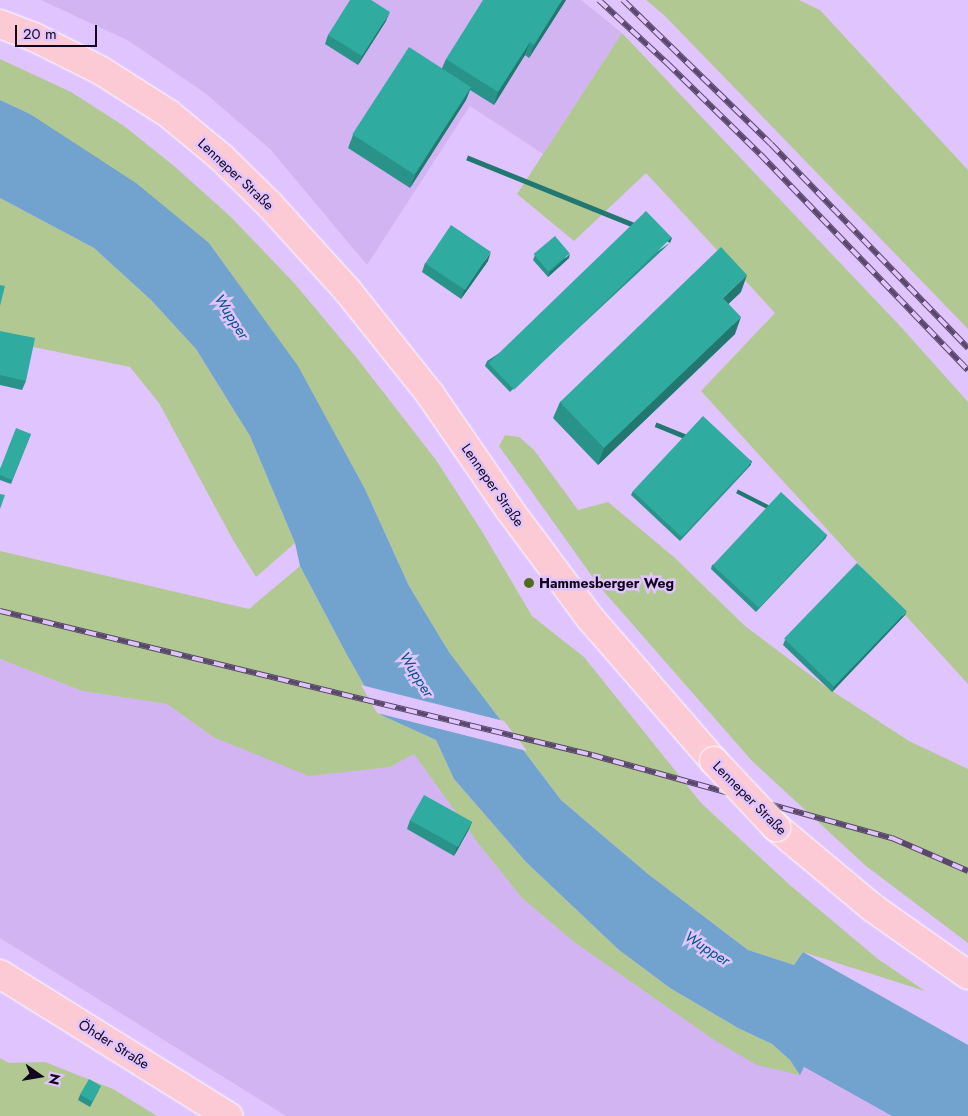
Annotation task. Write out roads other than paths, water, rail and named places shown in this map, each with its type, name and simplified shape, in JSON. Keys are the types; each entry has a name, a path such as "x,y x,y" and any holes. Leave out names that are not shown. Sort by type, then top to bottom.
{"main road":[{"name":"Lenneper Straße","path":"0,24 34,37 100,70 169,114 222,158 270,205 347,290 430,394 510,509 590,618 714,762 776,827 872,908 968,975"},
{"name":"Öhder Straße","path":"0,974 228,1116"}],"water":[{"name":"Wupper","path":"0,100 30,114 136,183 209,243 298,366 365,489 409,586 449,652 561,800 648,874 748,950 794,965 803,952 968,1045 968,1116 892,1116 804,1067 800,1075 790,1060 772,1044 738,1028 670,988 619,950 526,862 454,779 436,740 381,715 300,566 295,543 250,436 196,349 151,300 94,248 0,198"}],"railway":[{"path":"599,0 760,154 968,370"},
{"path":"623,0 771,144 968,348"},
{"path":"0,611 592,755 892,838 968,871"}],"place":[{"name":"Hammesberger Weg","path":"529,583"}]}
